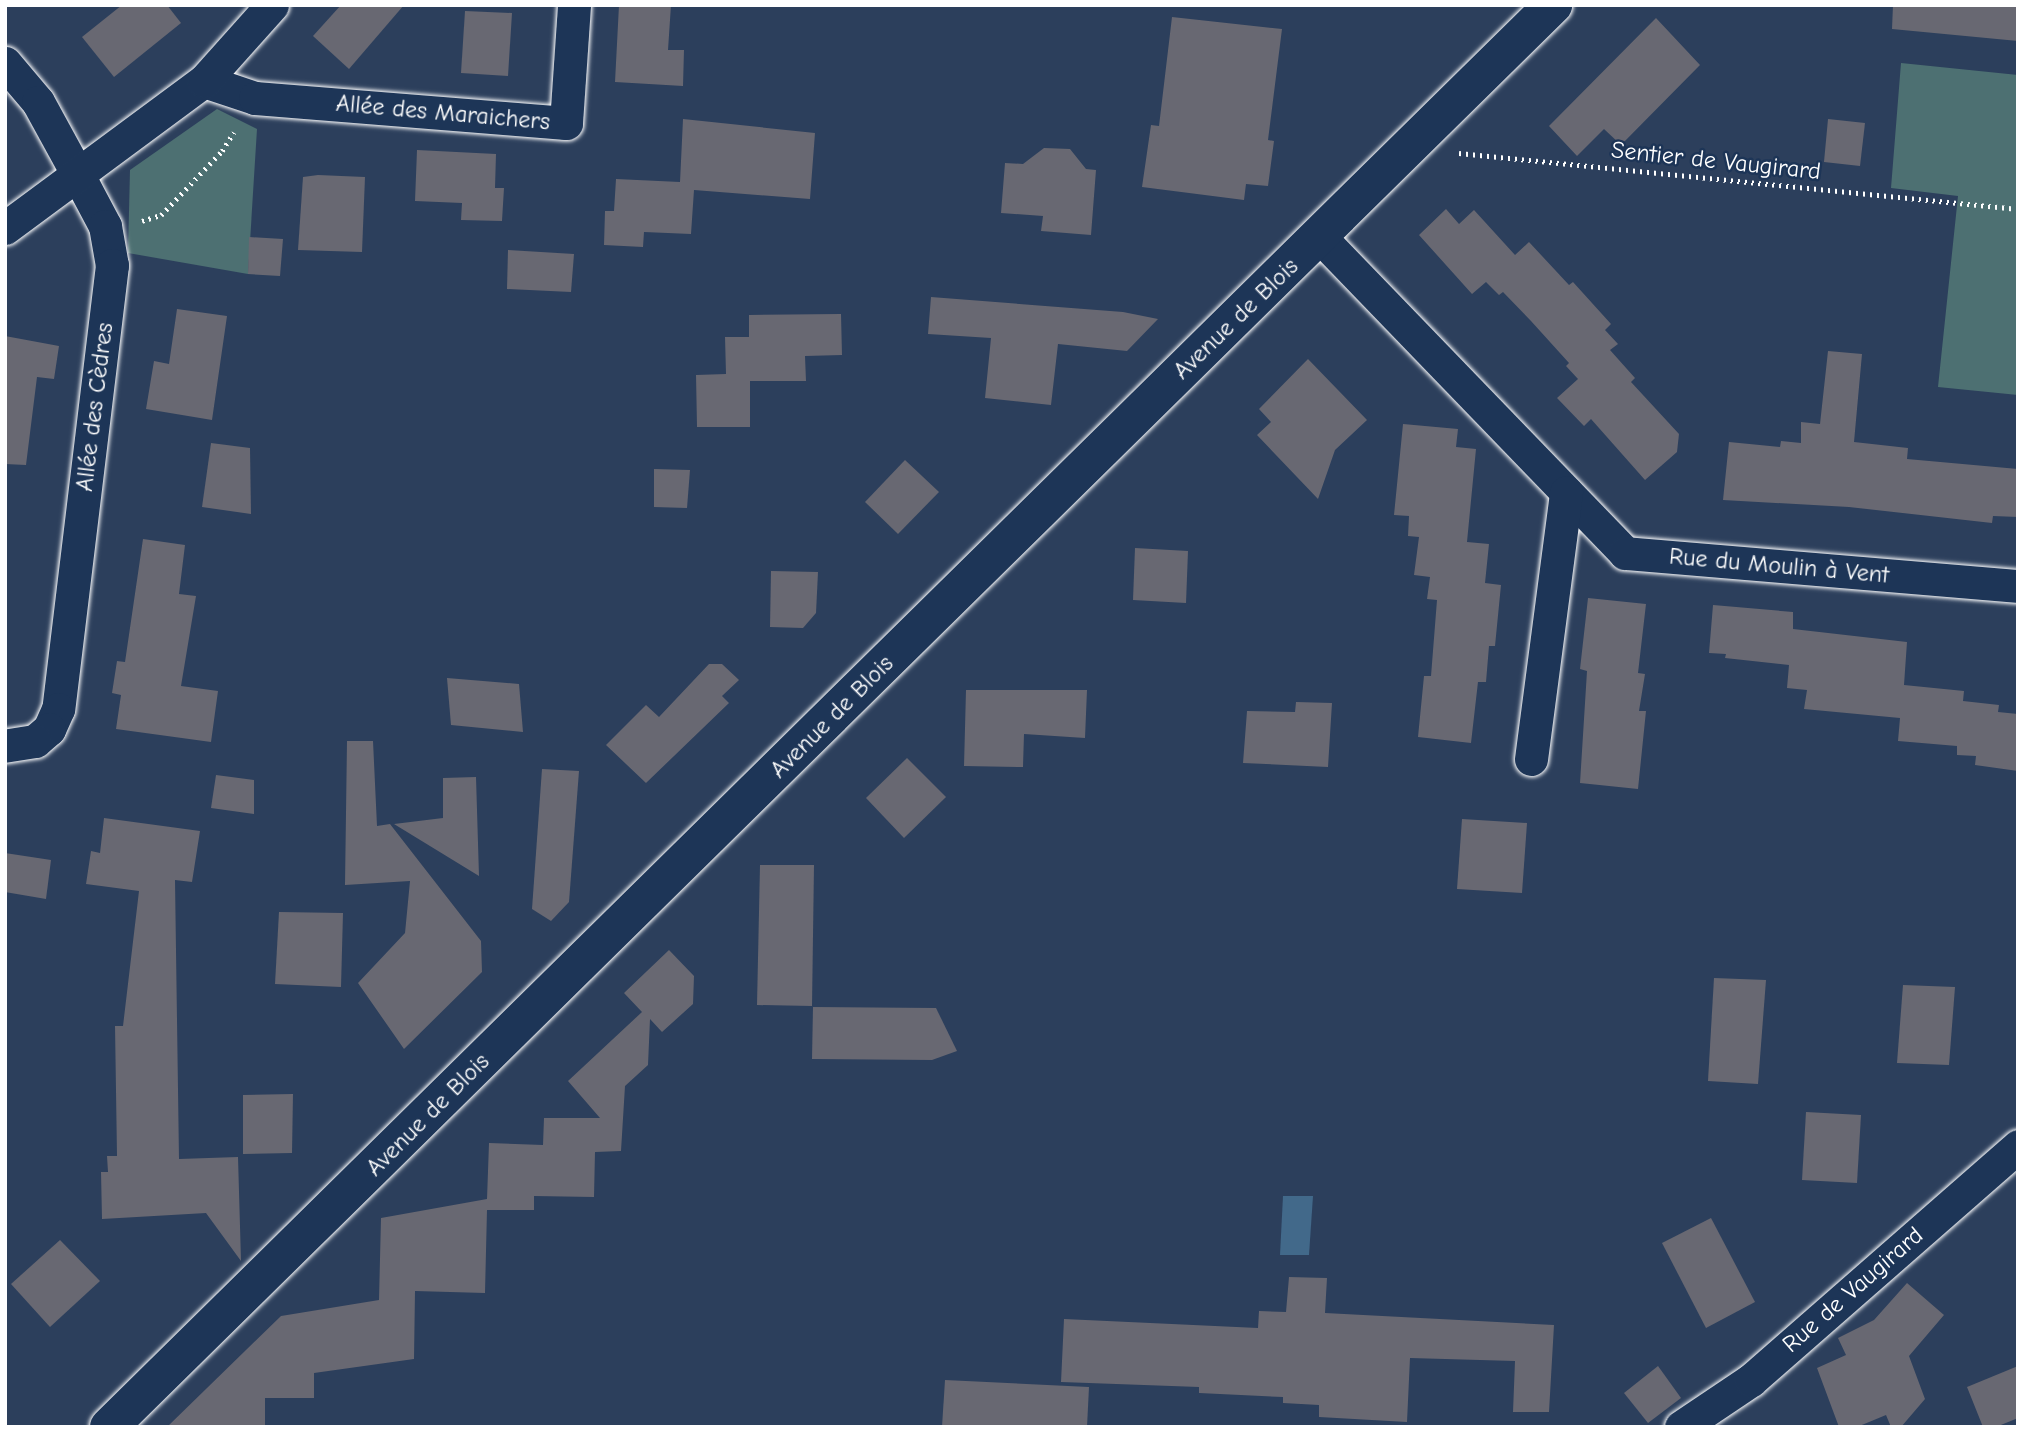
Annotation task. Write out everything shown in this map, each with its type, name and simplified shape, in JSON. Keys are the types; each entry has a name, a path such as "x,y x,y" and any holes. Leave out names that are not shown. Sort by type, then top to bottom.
{"main road":[{"name":"Avenue de Blois","path":"109,1427 1553,5"}],"street":[{"path":"5,228 204,81 272,5"},
{"name":"Allée des Maraichers","path":"204,81 255,98 566,123 574,5"},
{"name":"Allée des Cèdres","path":"5,63 38,102 78,175 104,226 112,265 58,709 50,729 35,741 5,746"},
{"name":"Rue du Moulin à Vent","path":"1320,237 1625,553 2018,586"},
{"path":"1531,759 1566,492"},
{"name":"Rue de Vaugirard","path":"1681,1427 1751,1380 2018,1146"}],"path":[{"path":"104,226 129,225 162,215 222,151 255,98"},
{"name":"Sentier de Vaugirard","path":"1410,148 2018,209"}],"green space":[{"path":"1901,63 2018,75 2018,395 1938,387 1958,196 1891,188"},
{"path":"217,109 257,129 248,274 128,253 130,170"}],"water":[{"path":"1283,1196 1313,1196 1309,1255 1280,1255"}],"building":[{"path":"122,5 167,5 181,23 114,77 82,37"},
{"path":"341,5 404,5 349,69 313,36"},
{"path":"619,5 671,5 668,50 684,50 683,86 615,82"},
{"path":"1893,5 2018,5 2018,41 1892,29"},
{"path":"465,11 512,13 508,76 461,73"},
{"path":"1172,17 1282,29 1268,140 1274,141 1268,186 1246,184 1244,200 1142,187 1151,125 1159,126"},
{"path":"1656,18 1700,65 1621,145 1604,129 1577,156 1549,126"},
{"path":"683,119 815,133 810,199 694,190 691,234 644,232 643,247 604,245 605,211 614,211 616,179 680,182"},
{"path":"1828,119 1865,123 1860,166 1824,162"},
{"path":"1044,148 1070,149 1086,169 1096,170 1091,235 1041,231 1043,216 1001,213 1005,163 1023,164"},
{"path":"417,150 496,154 495,188 504,188 502,221 461,220 462,203 415,201"},
{"path":"303,177 365,177 362,252 298,250"},
{"path":"1446,209 1459,224 1474,210 1515,255 1529,242 1569,285 1573,282 1611,324 1605,330 1618,344 1610,350 1635,378 1631,382 1679,434 1677,452 1645,480 1591,419 1584,426 1557,398 1578,379 1566,366 1569,363 1531,321 1503,292 1499,295 1486,282 1472,294 1419,235"},
{"path":"249,237 283,239 280,276 248,274"},
{"path":"508,250 574,254 571,292 507,289"},
{"path":"931,297 1123,312 1158,319 1127,351 1058,344 1051,405 985,398 991,338 928,334"},
{"path":"177,309 227,316 212,420 146,409 154,361 169,364"},
{"path":"841,314 842,355 805,356 806,381 750,381 750,427 697,427 696,375 726,374 725,337 749,337 749,315"},
{"path":"5,336 59,346 54,379 37,377 26,465 5,464"},
{"path":"1828,351 1862,354 1854,442 1908,448 1907,459 2018,469 2018,517 1993,516 1992,523 1849,507 1723,500 1729,442 1780,447 1781,441 1801,443 1801,422 1820,424"},
{"path":"1308,359 1367,420 1335,450 1318,499 1257,435 1271,422 1259,409"},
{"path":"1403,424 1458,429 1456,447 1476,449 1467,542 1489,544 1485,583 1501,585 1495,646 1489,646 1486,682 1478,682 1471,743 1418,737 1424,676 1431,676 1437,600 1427,599 1430,577 1414,575 1419,537 1408,536 1409,516 1394,515"},
{"path":"211,443 250,448 251,514 202,507"},
{"path":"905,460 939,492 898,534 865,502"},
{"path":"654,469 690,470 687,508 654,507"},
{"path":"143,539 185,545 179,594 196,596 181,686 218,691 211,742 116,729 121,695 112,693 117,661 125,662"},
{"path":"1135,548 1188,551 1186,603 1133,600"},
{"path":"771,571 818,572 816,613 803,628 770,627"},
{"path":"1588,598 1646,604 1638,673 1645,674 1639,711 1646,711 1638,789 1580,783 1587,671 1580,669"},
{"path":"1713,605 1793,612 1793,629 1907,642 1904,685 1964,691 1963,701 1999,705 1998,712 2018,714 2018,771 1975,765 1976,756 1957,755 1957,746 1898,741 1900,718 1804,709 1807,690 1787,688 1789,665 1725,658 1726,654 1709,653"},
{"path":"709,664 722,664 739,680 722,696 729,703 646,783 606,745 646,705 659,717"},
{"path":"447,678 519,684 523,732 451,725"},
{"path":"966,690 1087,690 1085,738 1024,734 1023,767 964,766"},
{"path":"1296,702 1332,703 1328,767 1243,763 1247,711 1295,712"},
{"path":"347,741 373,741 377,826 390,824 481,941 482,972 404,1049 358,983 405,933 410,881 345,885"},
{"path":"907,758 946,797 904,838 866,798"},
{"path":"542,769 579,771 569,902 551,921 532,909"},
{"path":"216,775 254,780 254,814 211,808"},
{"path":"476,777 479,876 394,824 443,818 443,778"},
{"path":"104,818 200,831 192,882 175,880 179,1159 238,1157 241,1261 206,1213 102,1219 101,1172 108,1172 107,1156 117,1156 115,1026 123,1026 139,891 86,884 91,851 100,853"},
{"path":"1462,819 1527,823 1522,893 1457,889"},
{"path":"5,853 51,860 46,899 5,892"},
{"path":"760,865 814,865 812,1006 757,1005"},
{"path":"279,912 343,913 341,987 275,984"},
{"path":"669,950 694,976 693,1004 662,1032 650,1019 648,1065 625,1086 621,1151 595,1152 594,1197 534,1196 534,1210 487,1210 485,1293 415,1291 414,1359 314,1373 314,1398 265,1398 265,1427 167,1427 281,1316 379,1300 381,1218 487,1199 489,1143 543,1145 544,1118 600,1118 568,1081 642,1012 624,993"},
{"path":"1714,978 1766,980 1758,1084 1708,1081"},
{"path":"1903,985 1955,987 1949,1065 1897,1063"},
{"path":"813,1007 936,1008 957,1051 932,1060 812,1059"},
{"path":"293,1094 292,1153 243,1154 243,1095"},
{"path":"1806,1112 1861,1115 1857,1183 1802,1180"},
{"path":"1711,1218 1755,1302 1706,1328 1662,1243"},
{"path":"60,1240 100,1281 50,1327 11,1284"},
{"path":"1289,1277 1327,1278 1325,1313 1554,1325 1549,1412 1513,1412 1515,1361 1410,1358 1407,1422 1319,1417 1319,1405 1283,1403 1283,1397 1199,1393 1199,1387 1061,1382 1064,1319 1258,1328 1259,1311 1286,1312"},
{"path":"1907,1283 1944,1315 1909,1356 1925,1399 1901,1427 1891,1427 1886,1415 1857,1427 1839,1427 1817,1368 1846,1355 1838,1338 1874,1320"},
{"path":"1658,1366 1681,1398 1648,1423 1624,1393"},
{"path":"2018,1366 2018,1418 1996,1427 1983,1427 1967,1387"},
{"path":"945,1380 1089,1387 1087,1427 942,1427"}]}
